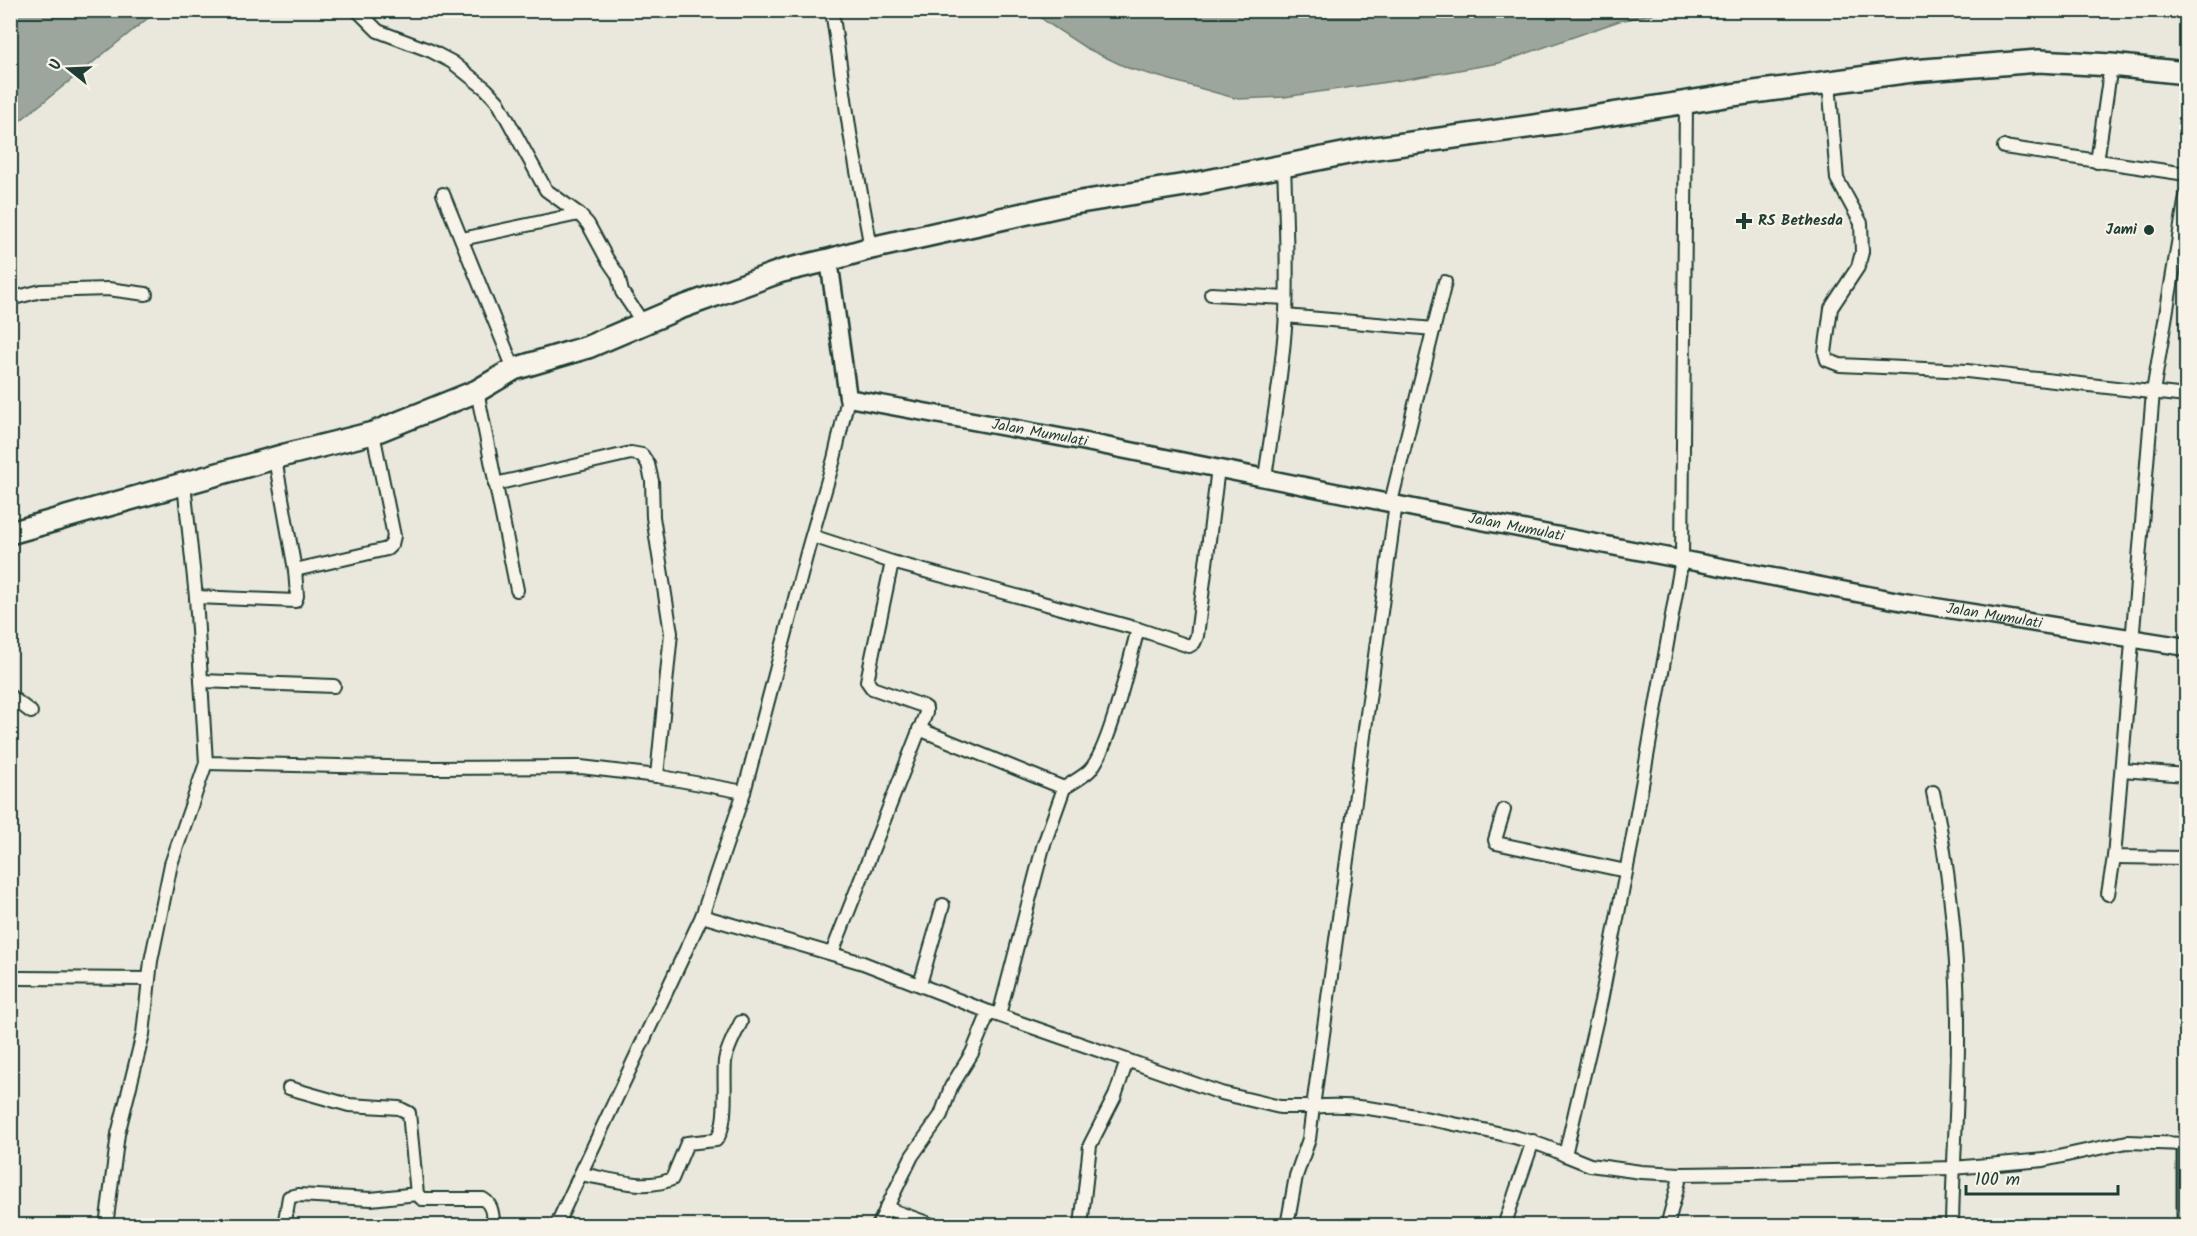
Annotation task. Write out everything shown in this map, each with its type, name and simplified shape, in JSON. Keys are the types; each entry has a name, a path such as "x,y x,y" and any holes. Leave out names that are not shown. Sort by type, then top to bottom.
{"highway":[{"path":"10,533 374,433 477,391 514,369 588,347 677,309 782,271 871,248 1068,204 1198,183 1368,149 1912,71 2038,61 2111,65 2187,73"}],"street":[{"path":"357,10 378,30 442,56 486,89 503,109 546,190 579,214 592,230 604,255 618,275 622,292 643,323"},
{"path":"832,10 850,133 871,248"},
{"path":"2097,162 2111,65"},
{"path":"1828,82 1837,179 1861,223 1862,252 1858,267 1830,313 1825,353 1827,360 1840,365 1966,371 2187,396"},
{"path":"1565,1155 1601,1001 1668,646 1682,559 1686,103"},
{"path":"2004,147 2187,174"},
{"path":"1265,477 1278,393 1286,316 1287,236 1284,166"},
{"path":"443,194 514,369"},
{"path":"2108,894 2114,857 2122,770 2153,392 2187,196"},
{"path":"462,239 579,214"},
{"path":"556,1226 702,916 744,792 834,459 848,398 829,260"},
{"path":"1287,1226 1296,1176 1309,1139 1394,503 1445,282"},
{"path":"10,299 41,291 108,289 146,294"},
{"path":"1211,294 1286,298"},
{"path":"1286,316 1434,329"},
{"path":"477,391 517,590"},
{"name":"Jalan Mumulati","path":"848,398 1904,602 2187,647"},
{"path":"296,570 387,549 392,544 394,536 374,433"},
{"path":"495,483 631,453 642,455 648,464 652,481 657,544 671,633 657,776"},
{"path":"196,597 295,601 297,596 296,570 275,459"},
{"path":"812,536 892,562 1138,629 1189,646 1196,640 1218,468"},
{"path":"106,1226 118,1134 143,1034 149,979 171,864 206,764 196,597 184,484"},
{"path":"832,953 926,713 923,705 872,688 867,681 892,562"},
{"path":"878,1226 915,1150 941,1115 951,1087 994,1013 1043,847 1064,788 1092,768 1099,754 1111,724 1138,629"},
{"path":"201,681 334,686"},
{"path":"10,696 31,712"},
{"path":"919,729 1064,788"},
{"path":"206,764 433,768 581,767 657,776 744,792"},
{"path":"2122,770 2187,775"},
{"path":"1934,792 1950,886 1958,1020 1952,1226"},
{"path":"1504,810 1496,843 1626,871"},
{"path":"2114,857 2187,858"},
{"path":"920,984 943,905"},
{"path":"702,916 832,953 1221,1093 1287,1108 1334,1105 1360,1107 1422,1118 1533,1141 1576,1161 1599,1167 1681,1174 1953,1168 2052,1158 2127,1142 2187,1144"},
{"path":"20,978 149,979"},
{"path":"581,1174 647,1185 661,1184 672,1179 687,1143 716,1140 720,1135 722,1124 726,1059 741,1022"},
{"path":"1081,1226 1090,1145 1114,1096 1127,1061"},
{"path":"289,1088 349,1105 407,1110 417,1194 422,1199 483,1199 489,1202 494,1226"},
{"path":"1504,1226 1533,1141"},
{"path":"2186,1226 2187,1152"},
{"path":"1667,1226 1681,1174"},
{"path":"284,1226 289,1197 298,1195 348,1199 417,1194"},
{"path":"886,1208 935,1226"}],"shaded area":[{"path":"11,10 157,10 157,11 11,128"},
{"path":"1032,11 1668,11 1619,21 1499,63 1284,97 1238,99 1128,68 1086,48"}],"place":[{"name":"RS Bethesda","path":"1744,221"},
{"name":"Jami","path":"2149,230"}]}
